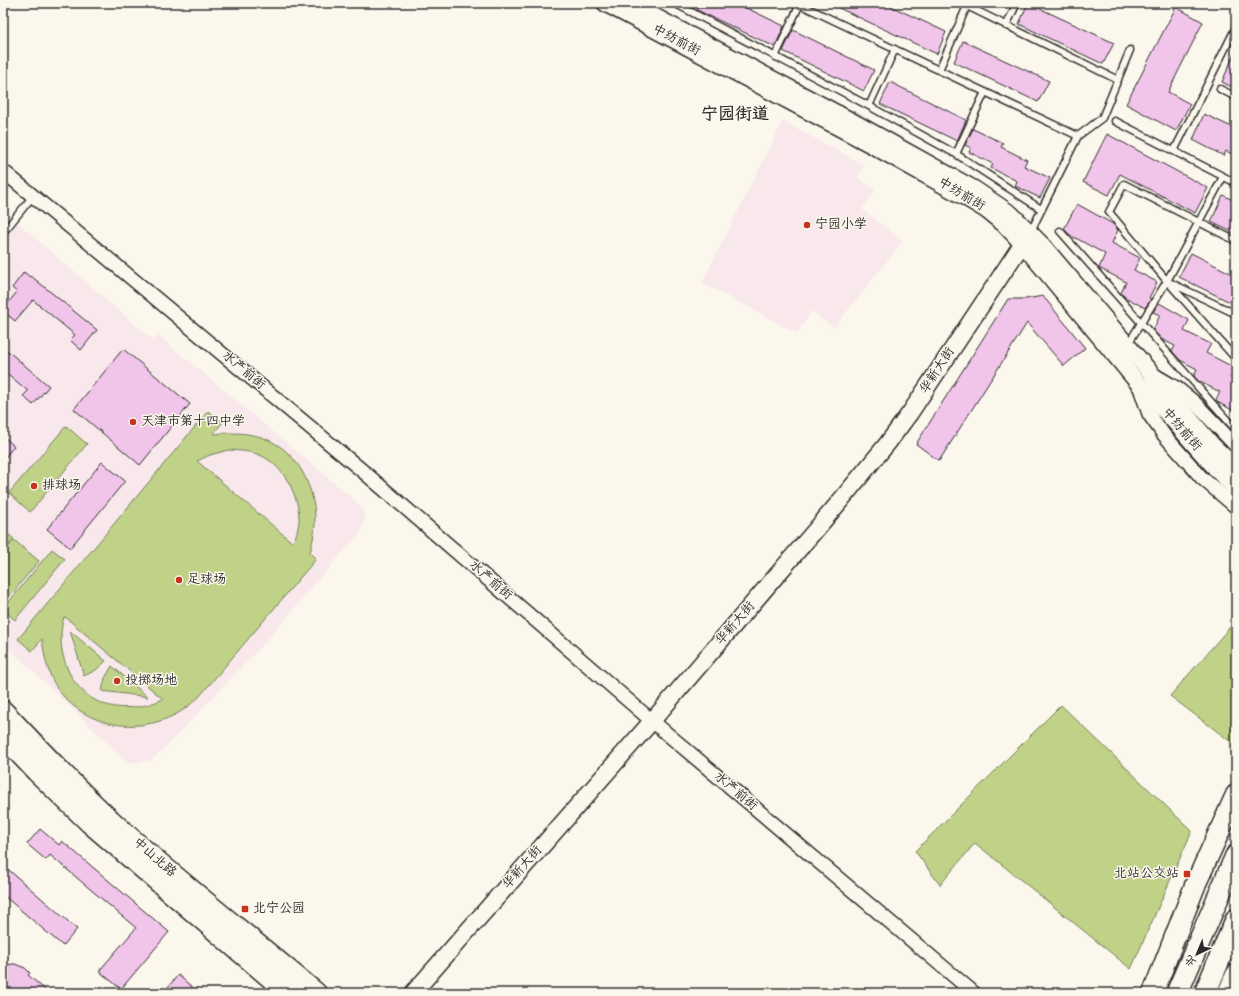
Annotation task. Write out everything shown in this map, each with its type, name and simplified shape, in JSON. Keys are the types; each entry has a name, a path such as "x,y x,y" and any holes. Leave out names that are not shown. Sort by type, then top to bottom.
{"highway":[{"path":"1177,993 1236,856"},
{"path":"1205,993 1236,920"}],"main road":[{"name":"中山北路","path":"3,711 61,772 103,813 148,853 316,993"},
{"name":"中山北路","path":"3,736 36,771 91,824 288,993"},
{"path":"1153,993 1196,883 1236,795"},
{"path":"1228,993 1236,975"}],"street":[{"name":"中纺前街","path":"605,3 638,9 870,144 963,196 1026,238 1138,383 1155,400 1215,470 1236,489"},
{"name":"水产前街","path":"3,171 359,468 652,721 974,993"},
{"path":"1026,238 1127,345 1212,445 1236,468"},
{"name":"华新大街","path":"413,993 652,721 836,506 887,444 910,413 1026,238"},
{"path":"1152,374 1178,389 1194,402 1236,446"},
{"path":"1138,383 1149,414 1164,435 1202,478 1236,507"}],"lane":[{"path":"679,3 678,5 869,106 956,154 1041,209"},
{"path":"812,10 816,3"},
{"path":"961,3 1118,80"},
{"path":"1006,26 1017,3"},
{"path":"775,57 798,4 1078,136"},
{"path":"939,70 968,6"},
{"path":"1174,151 1236,27"},
{"path":"869,106 895,49"},
{"path":"1026,238 1078,136 1102,118 1130,50"},
{"path":"1220,89 1236,97"},
{"path":"956,154 985,92"},
{"path":"1114,121 1236,183"},
{"path":"1127,345 1167,281 1223,177"},
{"path":"1236,241 1124,184 1109,212 1167,281 1236,359"},
{"path":"6,229 32,196"},
{"path":"1060,232 1236,430"},
{"path":"1167,281 1236,314"}],"shaded area":[{"name":"宁园小学","path":"783,121 864,165 858,177 875,190 862,209 903,241 834,328 812,311 797,333 702,283"},
{"name":"天津市第十四中学","path":"3,210 153,340 158,335 359,504 365,515 360,532 270,637 164,749 150,761 128,763 3,642"}],"green space":[{"path":"208,411 223,422 213,434 245,434 269,440 285,451 293,459 306,478 315,512 315,527 310,553 316,559 199,697 180,712 164,720 146,724 128,725 111,723 94,718 78,710 65,698 54,683 46,662 42,639 32,651 18,639","holes":["228,450 260,455 272,462 285,476 294,494 299,513 299,525 293,543 197,461 210,455","65,617 163,699 147,705 117,707 103,704 90,697 79,688 64,659 61,638"]},
{"path":"66,426 87,444 30,512 9,493"},
{"path":"3,530 14,539 3,552"},
{"path":"14,540 39,561 3,604 3,553"},
{"path":"52,549 65,559 15,620 3,609"},
{"path":"1236,620 1236,743 1235,745 1170,696"},
{"name":"投掷场地","path":"70,631 106,661 96,670 84,676"},
{"name":"投掷场地","path":"112,666 148,697 102,691 105,678"},
{"path":"1061,705 1192,831 1131,969 975,843 940,885 915,851"}],"building":[{"path":"700,3 736,3 784,26 775,47 697,10"},
{"path":"828,3 884,3 946,32 937,54"},
{"path":"1028,3 1114,43 1103,64 1019,24"},
{"path":"1176,7 1203,22 1168,92 1190,104 1176,131 1126,104"},
{"path":"793,30 874,70 864,91 783,51"},
{"path":"963,41 1049,81 1038,102 954,62"},
{"path":"1236,50 1236,89 1222,82"},
{"path":"890,82 966,120 957,141 880,104"},
{"path":"1204,114 1236,129 1236,156 1226,151 1224,156 1193,140"},
{"path":"973,129 1003,143 1001,147 1027,160 1024,166 1050,178 1040,198 1015,186 1017,181 991,168 993,164 969,152 971,148 965,145"},
{"path":"1107,134 1208,188 1195,213 1120,174 1109,195 1083,182"},
{"path":"1223,195 1236,202 1236,234 1211,222"},
{"path":"1077,204 1113,224 1118,230 1112,243 1140,258 1134,270 1157,282 1149,298 1151,299 1145,308 1125,297 1121,293 1126,282 1099,268 1105,254 1070,235 1064,229"},
{"path":"1191,253 1236,276 1236,305 1179,277"},
{"path":"24,272 30,277 31,276 97,330 81,350 70,340 75,335 33,300 15,321 3,311 17,292 12,288"},
{"path":"1043,296 1085,348 1064,366 1027,323 939,461 916,444 1008,299 1026,299"},
{"path":"1159,303 1189,320 1184,331 1211,344 1206,353 1235,368 1230,378 1236,381 1236,412 1219,403 1216,400 1220,392 1198,381 1194,376 1197,369 1180,360 1172,351 1175,346 1161,339 1153,330 1160,315 1153,312"},
{"path":"3,347 49,386 33,405 23,396 28,391 3,370"},
{"path":"123,349 190,404 140,465 74,409"},
{"path":"3,436 14,446 3,460"},
{"path":"102,462 125,481 70,548 47,529"},
{"path":"40,829 59,845 62,841 169,932 121,989 99,971 136,928 50,855 46,860 27,844"},
{"path":"3,865 77,929 63,946 3,895"},
{"path":"12,964 25,968 30,973 28,975 49,993 3,993 3,966"},
{"path":"178,975 199,993 163,993"}],"place":[{"name":"宁园小学","path":"807,225"},
{"name":"天津市第十四中学","path":"133,422"},
{"name":"排球场","path":"34,486"},
{"name":"足球场","path":"179,580"},
{"name":"投掷场地","path":"117,681"},
{"name":"北站公交站","path":"1187,874"},
{"name":"北宁公园","path":"245,909"}],"district":[{"name":"宁园街道","path":"735,116"}]}
